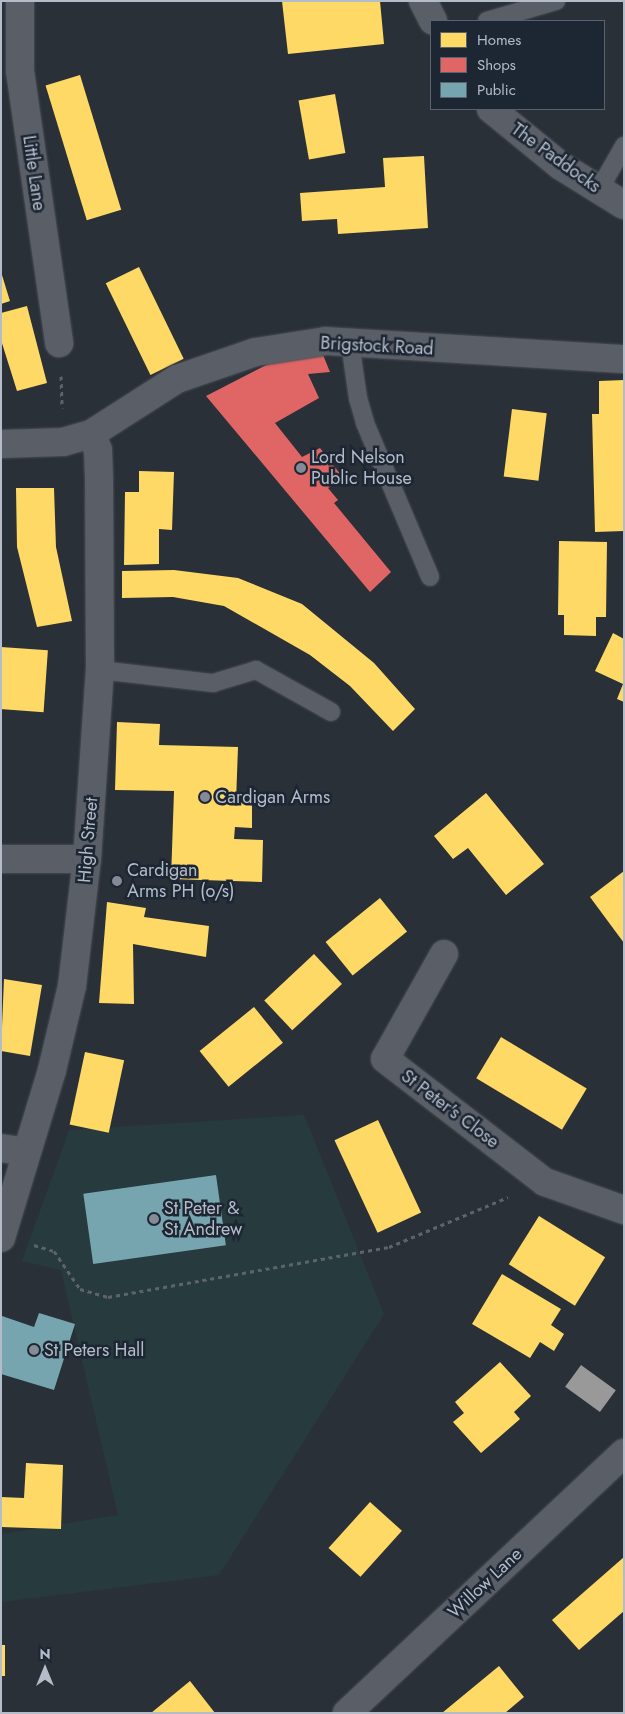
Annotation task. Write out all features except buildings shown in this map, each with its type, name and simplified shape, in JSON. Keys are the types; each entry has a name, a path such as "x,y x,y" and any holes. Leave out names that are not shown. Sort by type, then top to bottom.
{"street":[{"name":"Little Lane","path":"20,1 20,71 59,343"},
{"path":"423,1 432,20"},
{"name":"The Paddocks","path":"491,110 561,166 624,205"},
{"name":"Brigstock Road","path":"1,444 63,442 91,434 177,379 256,352 326,341 624,359"},
{"name":"High Street","path":"2,1236 13,1150 52,1070 72,986 87,859 100,670 98,450 91,434"},
{"path":"1,860 87,859"},
{"name":"St Peter's Close","path":"444,954 385,1059 546,1182 624,1210"},
{"name":"Willow Lane","path":"347,1713 620,1464"}],"lane":[{"path":"490,20 556,1"},
{"path":"599,190 624,146"},
{"path":"350,343 358,398 366,423 430,577"},
{"path":"100,670 213,683 256,670 331,712"}],"path":[{"path":"59,343 63,442"},
{"path":"2,1236 54,1251 80,1289 108,1297 390,1247 546,1182"}],"green space":[{"path":"304,1115 384,1314 219,1575 1,1602 1,1534 118,1515 61,1270 22,1261 69,1130"}],"place":[{"name":"Lord Nelson Public House","path":"301,468"},
{"name":"Cardigan Arms","path":"205,797"},
{"name":"Cardigan Arms PH (o/s)","path":"117,881"},
{"name":"St Peter & St Andrew","path":"154,1219"},
{"name":"St Peters Hall","path":"34,1350"}]}
